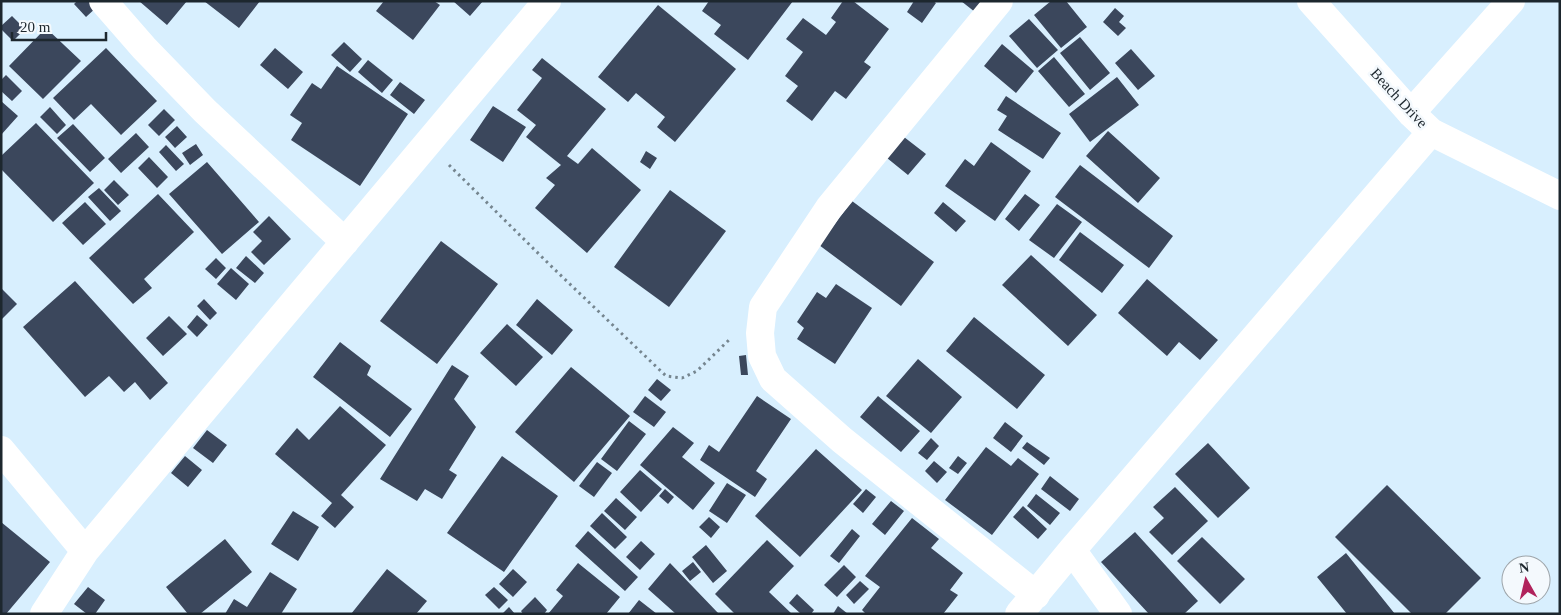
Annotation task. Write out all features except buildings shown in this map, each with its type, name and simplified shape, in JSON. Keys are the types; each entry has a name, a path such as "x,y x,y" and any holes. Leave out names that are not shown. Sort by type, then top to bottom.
{"street":[{"path":"103,1 144,48 205,111 345,242"},
{"path":"44,614 85,551 547,1"},
{"path":"999,1 829,208 762,307 760,333 762,356 773,379 1027,604 1431,132"},
{"name":"Beach Drive","path":"1311,1 1411,113 1431,132 1560,196"},
{"path":"1411,113 1511,1"},
{"path":"1,450 85,551"},
{"path":"1072,550 1118,614"}],"path":[{"path":"428,143 550,265 666,376 682,378 697,371 762,307"}]}
